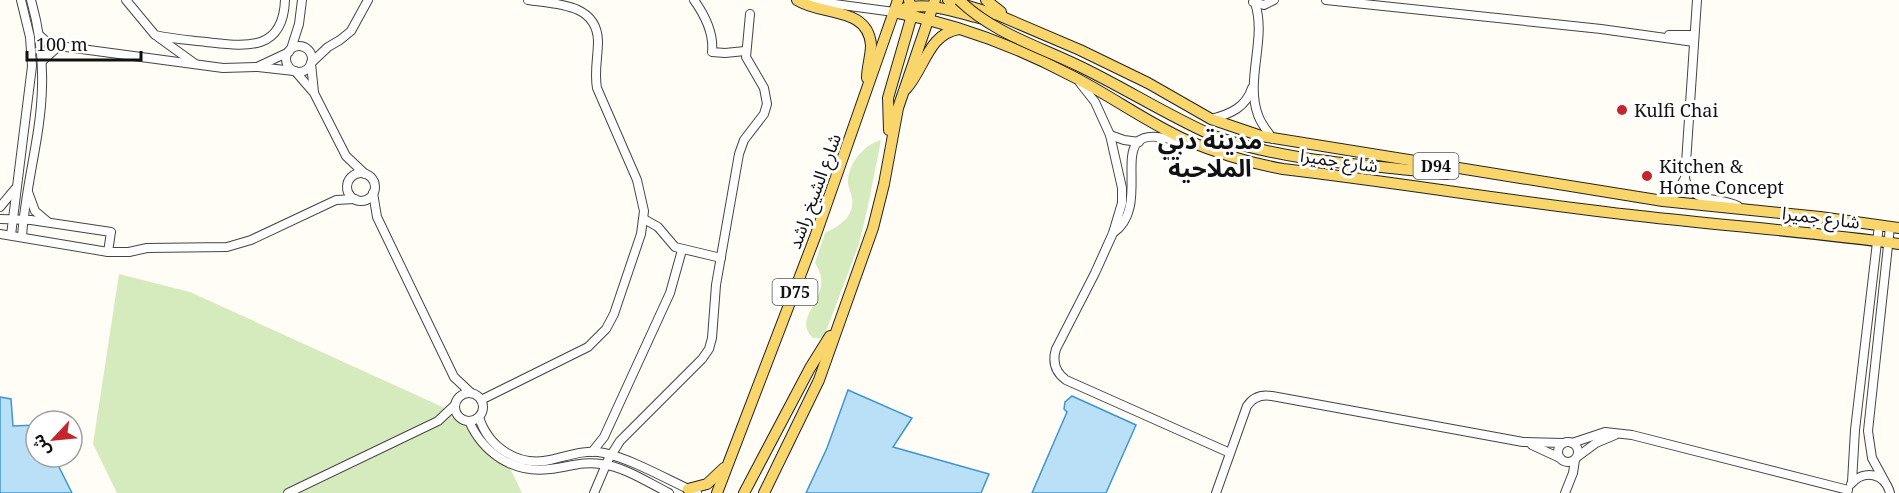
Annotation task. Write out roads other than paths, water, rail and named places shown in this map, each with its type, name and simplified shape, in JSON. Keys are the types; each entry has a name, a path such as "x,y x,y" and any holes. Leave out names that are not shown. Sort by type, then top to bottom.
{"main road":[{"path":"797,0 814,9 851,16 863,26 871,45 867,90"},
{"name":"شارع جميرا","path":"948,0 1019,24 1118,67 1211,119 1242,131 1273,139 1663,201 1889,226"},
{"path":"959,0 986,21 1011,36 1078,66 1183,122 1246,147 1295,158 1459,176 1491,174"},
{"path":"986,0 1019,24"},
{"name":"شارع الشيخ راشد","path":"717,493 794,296 867,90 894,3"},
{"name":"شارع جميرا","path":"894,3 920,4 929,18 1010,48 1068,74 1172,132 1234,158 1283,169 1640,216 1888,242"},
{"path":"891,139 888,98 920,4 996,22 1019,24"},
{"name":"D75","path":"764,493 814,391 873,228 902,93 929,18 920,4"},
{"path":"902,93 915,78 934,42 944,34 961,29"},
{"path":"744,493 810,368 841,319"},
{"path":"693,491 708,484 731,458"}],"street":[{"path":"11,236 32,66 30,37 21,0"},
{"path":"22,237 27,187 41,103 42,61 31,0"},
{"path":"126,0 155,35 197,65"},
{"path":"155,35 240,46 252,45 263,41 276,30 284,14 285,0"},
{"path":"302,0 299,24 287,61 314,93 346,156 373,180 376,217 454,377 481,400 482,411 479,417 467,421 438,422"},
{"path":"39,35 46,41 59,46 197,65 304,71 328,47 351,31 368,0"},
{"path":"481,400 580,352 600,336 614,314 644,219 642,195 637,180 597,88 595,74 598,40 594,26 588,17 574,7 528,0"},
{"path":"694,0 707,25 713,45 712,52 746,51"},
{"name":"شارع جميرا","path":"805,0 894,3"},
{"path":"1326,0 1660,37 1694,38"},
{"path":"1663,201 1676,194 1684,178 1697,0"},
{"path":"1259,27 1253,2 1273,1"},
{"path":"1273,1 1263,13 1259,27 1254,81 1258,115 1273,139"},
{"path":"594,493 610,455 627,433 702,359 709,349 712,338 714,299 739,154 744,140 764,114 767,104 764,88 748,63 746,51 750,14"},
{"path":"299,24 305,48 310,53 314,93"},
{"path":"42,61 59,46"},
{"path":"258,67 298,46 328,47"},
{"path":"1068,74 1083,85 1095,102 1110,135 1123,198 1113,233 1056,349 1054,361 1057,372 1066,380 1230,453"},
{"path":"1211,119 1241,106 1248,99 1254,81"},
{"path":"1110,135 1139,142"},
{"path":"1113,233 1123,223 1130,207 1131,156 1139,142 1146,137 1157,135 1190,145 1204,146"},
{"path":"346,156 349,193 376,217"},
{"path":"336,200 355,174 365,174"},
{"path":"1684,178 1689,188 1697,196 1728,202 1743,209"},
{"path":"27,187 35,211 48,223"},
{"path":"0,207 15,189"},
{"path":"0,234 108,252 193,246 210,248 235,245 259,237 336,200 366,199 373,193"},
{"path":"0,219 111,232 108,252"},
{"path":"644,219 658,227 672,245 682,250 721,258"},
{"path":"1889,226 1868,431 1872,458 1890,492"},
{"path":"1849,488 1855,430 1888,242"},
{"path":"592,452 604,438 665,303 677,272 682,250"},
{"path":"454,377 456,413 467,421 488,449 502,460 518,467 543,470 582,463 606,464 669,493"},
{"path":"288,493 438,422 464,394 471,393"},
{"path":"1216,493 1247,406 1255,398 1266,395 1523,442 1568,443 1577,447 1573,473 1566,489"},
{"path":"479,417 495,444 524,460 543,461 580,452 610,455 693,491"},
{"path":"1566,489 1567,475 1559,448 1598,433 1639,436 1849,488"},
{"path":"1523,442 1569,462 1596,443 1618,434"},
{"path":"1849,488 1863,475 1869,474 1885,482"}],"water":[{"path":"848,390 912,418 893,447 989,474 981,493 806,493 827,448"},
{"path":"1072,396 1136,425 1106,493 1032,493 1067,412 1064,409 1065,402"},
{"path":"0,397 11,399 13,426 24,426 24,469 60,469 72,493 0,493"}],"place":[{"name":"Kulfi Chai","path":"1622,110"},
{"name":"Kitchen & Home Concept","path":"1647,176"}],"district":[{"name":"مدينة دبي الملاحية","path":"1210,153"}]}
